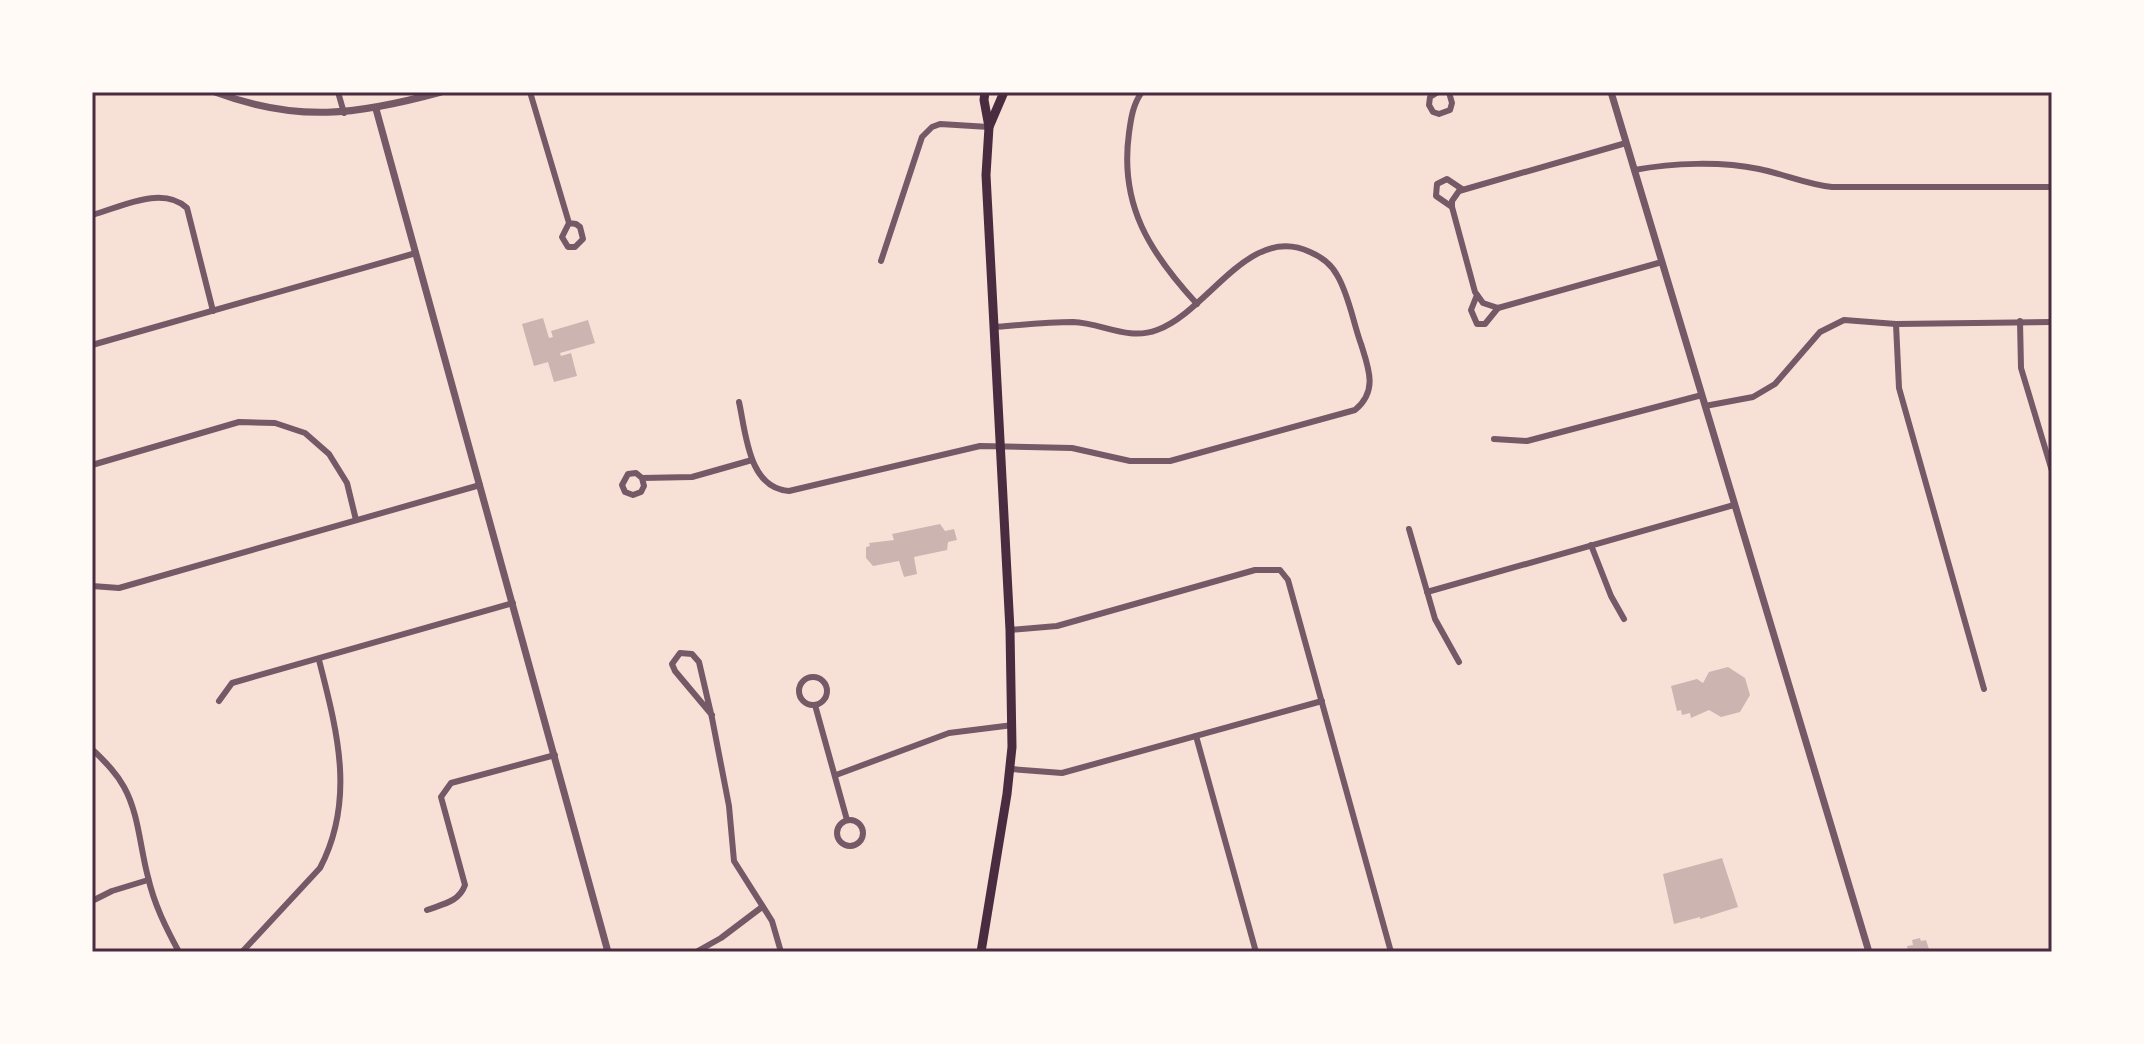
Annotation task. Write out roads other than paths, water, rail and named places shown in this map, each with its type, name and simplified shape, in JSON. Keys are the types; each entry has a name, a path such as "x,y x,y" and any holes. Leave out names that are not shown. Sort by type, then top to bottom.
{"main road":[{"path":"981,952 1011,769 1013,725 986,175 989,127 985,92"},
{"path":"989,127 1004,92"}],"street":[{"path":"215,92 275,109 344,113 376,109 441,92"},
{"path":"338,92 344,113"},
{"path":"530,92 569,223"},
{"path":"1142,92 1132,114 1127,147 1131,198 1142,230 1154,252 1197,304"},
{"path":"1611,92 1869,952"},
{"path":"376,109 608,952"},
{"path":"881,261 922,137 940,124 989,127"},
{"path":"1626,143 1462,189 1455,195 1452,207 1477,295 1483,303 1498,308 1662,262"},
{"path":"1634,170 1657,166 1737,166 1832,187 2052,187"},
{"path":"1452,207 1436,196 1437,184 1447,179 1462,189"},
{"path":"92,215 160,196 179,201 187,208 213,311"},
{"path":"739,402 752,460 761,477 770,486 789,491 980,446 1072,448 1130,461 1170,461 1355,410 1366,401 1371,379 1340,282 1325,259 1299,247 1282,245 1260,251 1171,324 1142,334 1073,322 994,327"},
{"path":"92,345 416,253"},
{"path":"1477,295 1471,310 1477,324 1485,324 1498,308"},
{"path":"1705,406 1753,397 1775,384 1820,332 1844,320 1896,324 2052,322"},
{"path":"2020,321 2021,368 2052,471"},
{"path":"1896,324 1899,388 1984,689"},
{"path":"1494,439 1527,441 1702,395"},
{"path":"92,465 239,422 275,423 305,433 329,454 347,483 356,520"},
{"path":"642,478 692,477 752,460"},
{"path":"92,586 119,588 480,485"},
{"path":"1427,592 1734,505"},
{"path":"1409,529 1440,633 1459,662"},
{"path":"1591,545 1611,596 1624,619"},
{"path":"1010,630 1057,626 1255,570 1280,570 1288,580 1391,952"},
{"path":"219,701 232,683 513,603"},
{"path":"712,715 675,671 672,664 680,653 692,654 699,662 712,715 729,806 734,861 772,921 781,952"},
{"path":"242,952 320,868 326,856 339,805 342,774 340,747 319,660"},
{"path":"809,678 823,682 826,687 826,694 815,705 807,704 800,697 800,685 809,678"},
{"path":"1011,769 1062,773 1322,701"},
{"path":"815,705 847,820"},
{"path":"836,775 949,733 1013,725"},
{"path":"1196,736 1256,952"},
{"path":"92,749 114,771 125,789 133,808 148,880 162,920 179,952"},
{"path":"427,910 455,900 465,885 441,797 451,783 555,755"},
{"path":"847,820 857,822 863,833 855,846 846,846 837,836 841,823 847,820"},
{"path":"92,901 148,880"},
{"path":"696,952 721,938 762,907"}]}
